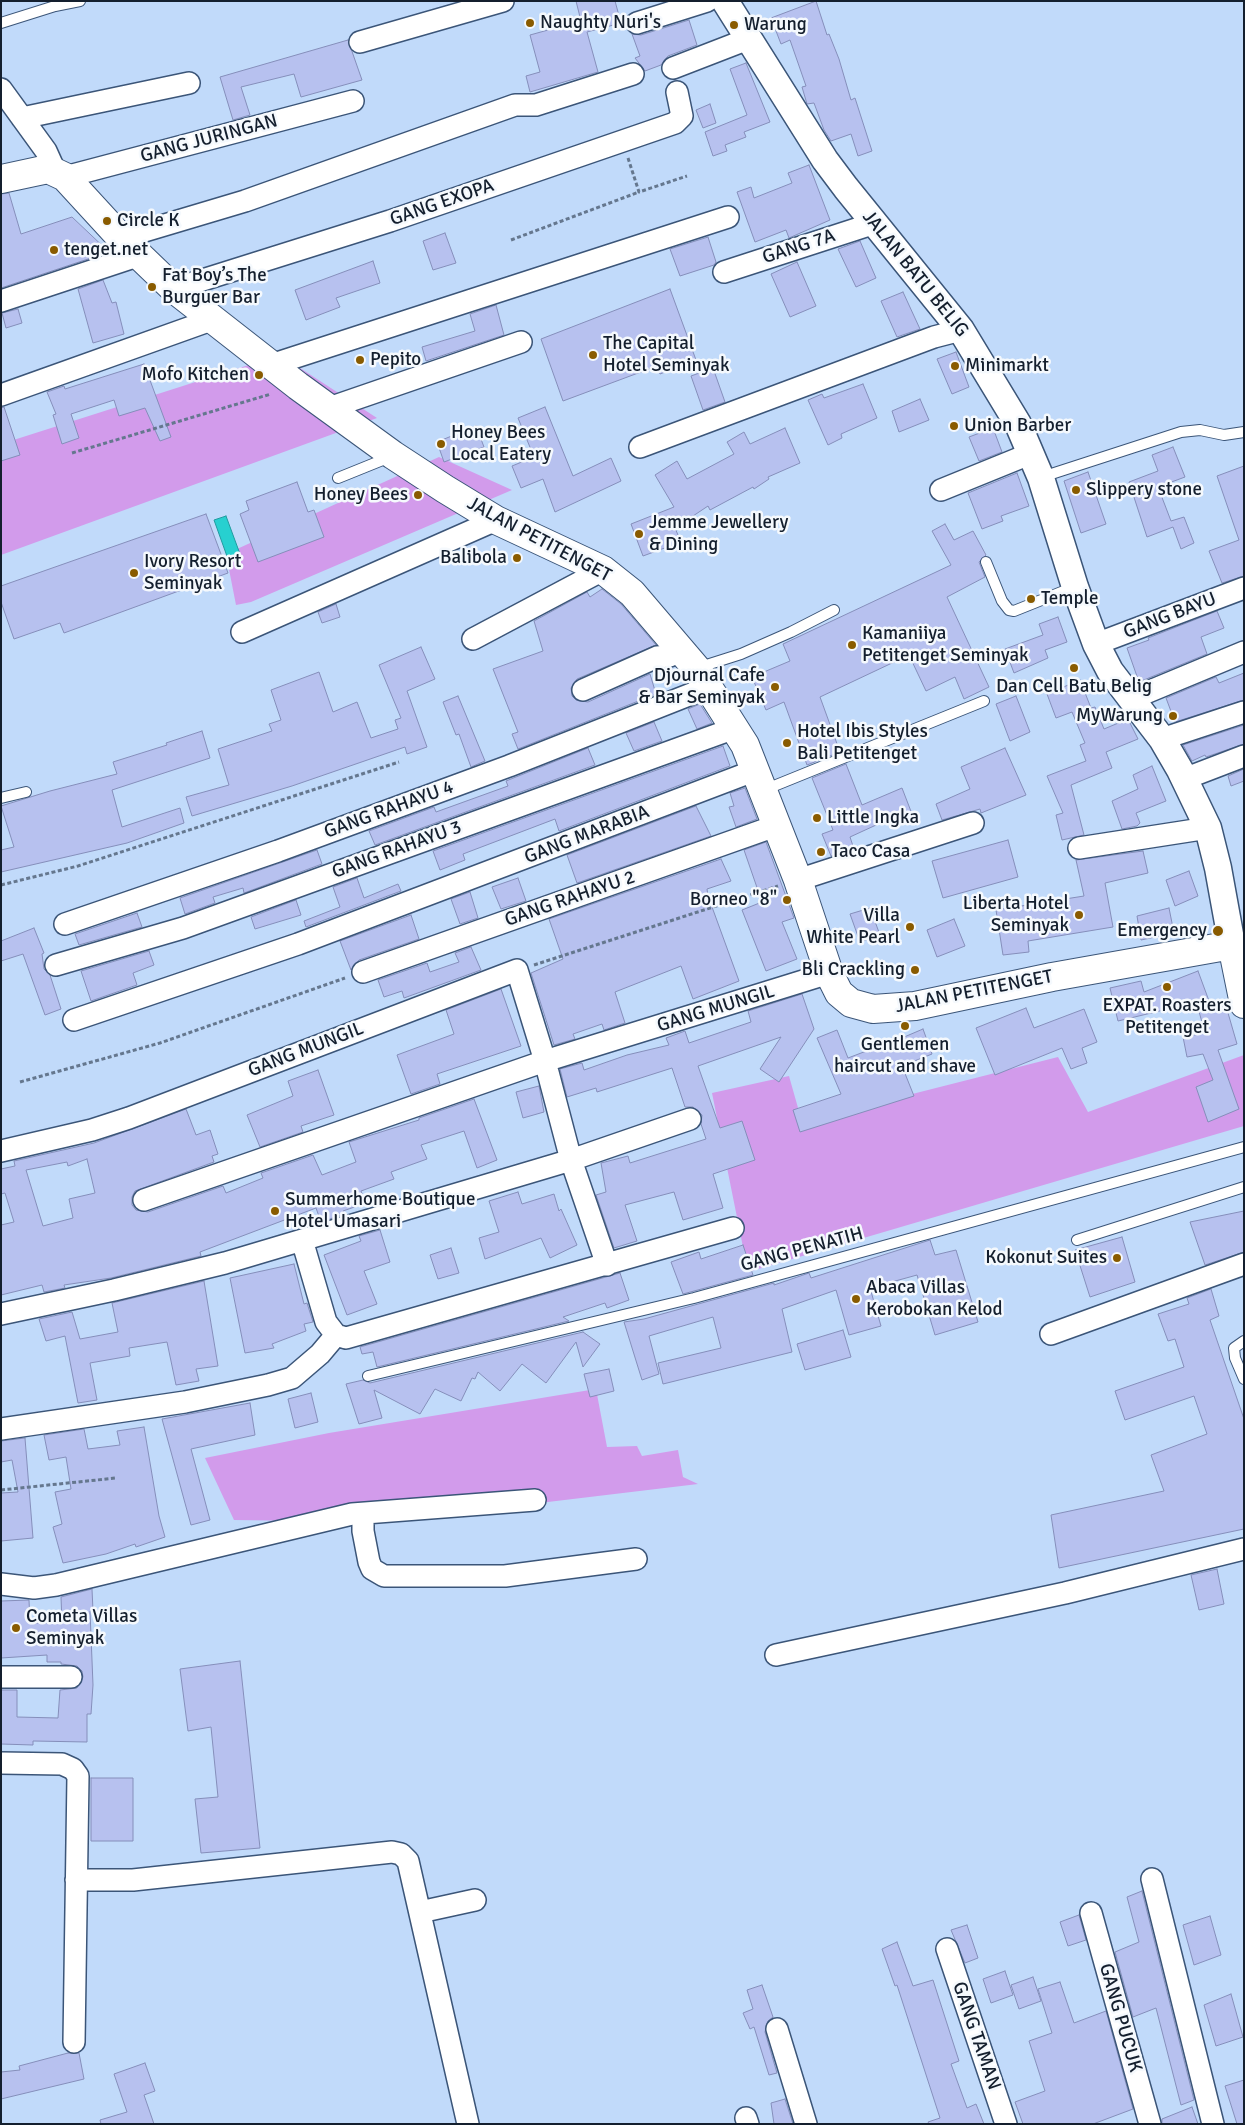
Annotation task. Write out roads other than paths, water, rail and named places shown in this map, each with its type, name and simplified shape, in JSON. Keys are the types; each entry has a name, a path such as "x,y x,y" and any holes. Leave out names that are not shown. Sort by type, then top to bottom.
{"main road":[{"path":"1,179 48,170 60,174"},
{"name":"JALAN PETITENGET","path":"60,174 174,289 211,320 298,386 393,455 496,520 603,570 632,593 695,668 735,728 760,780 778,825 830,973 839,993 851,1003 873,1010 915,1006 1052,977 1232,945"},
{"path":"1232,945 1244,1004"}],"street":[{"path":"360,42 503,1"},
{"path":"637,23 707,1"},
{"name":"JALAN BATU BELIG","path":"724,1 825,160 961,330 1018,424 1041,478 1075,587 1096,644 1110,671 1162,739 1208,828 1218,868 1232,945"},
{"path":"673,68 748,39"},
{"path":"1,302 130,246 245,201 514,105 536,105 634,74"},
{"path":"22,118 189,83"},
{"path":"1,89 46,151 60,174"},
{"name":"GANG EXOPA","path":"174,289 390,221 681,120 682,112 677,92"},
{"name":"GANG JURINGAN","path":"60,174 353,101"},
{"path":"271,365 728,217"},
{"name":"GANG 7A","path":"724,272 875,223"},
{"path":"1,395 211,320"},
{"path":"640,447 934,337 961,330"},
{"path":"329,408 521,342"},
{"path":"941,490 1032,454"},
{"path":"242,632 496,520"},
{"path":"472,640 603,570"},
{"name":"GANG BAYU","path":"1096,644 1244,588"},
{"path":"1131,699 1244,652"},
{"path":"583,690 657,656 668,656 695,668"},
{"name":"GANG RAHAYU 4","path":"65,924 278,851 509,766 695,668"},
{"path":"1162,739 1244,712"},
{"name":"GANG RAHAYU 3","path":"56,965 183,928 735,728"},
{"path":"1184,779 1244,756"},
{"name":"GANG MARABIA","path":"74,1020 298,944 760,780"},
{"path":"798,880 974,823"},
{"name":"GANG RAHAYU 2","path":"362,972 778,825"},
{"path":"1079,848 1208,828"},
{"name":"GANG MUNGIL","path":"1,1151 92,1130 128,1118 517,970 545,1062"},
{"name":"GANG MUNGIL","path":"144,1200 545,1062 830,973"},
{"path":"545,1062 571,1160 607,1266"},
{"path":"1,1314 169,1277 302,1240 571,1160 690,1119"},
{"path":"302,1240 326,1322 336,1335 346,1338 607,1266 733,1228"},
{"path":"1051,1334 1244,1264"},
{"path":"1,1429 185,1402 268,1386 292,1378 300,1372 320,1354 336,1335"},
{"path":"1,1584 34,1588 56,1585 352,1514 535,1500"},
{"path":"364,1514 363,1531 369,1562 372,1569 384,1576 505,1576 636,1559"},
{"path":"776,1655 1065,1593 1244,1549"},
{"path":"1,1677 70,1677"},
{"path":"1,1763 62,1764 73,1769 78,1776 74,2042"},
{"path":"76,1880 133,1880 392,1852 401,1854 408,1861 468,2124"},
{"path":"1152,1879 1213,2124"},
{"path":"420,1912 475,1900"},
{"name":"GANG PUCUK","path":"1091,1913 1150,2124"},
{"name":"GANG TAMAN","path":"947,1949 1006,2124"},
{"path":"777,2029 806,2124"}],"lane":[{"path":"1,23 80,1"},
{"path":"1041,478 1181,432 1200,430 1224,435 1244,432"},
{"path":"338,478 393,455"},
{"path":"986,562 1002,601 1009,610 1014,611 1075,587"},
{"path":"695,668 741,654 834,610"},
{"path":"760,780 984,701"},
{"path":"1,798 26,792"},
{"name":"GANG PENATIH","path":"368,1376 676,1302 1244,1147"},
{"path":"1077,1240 1244,1187"},
{"path":"1244,1340 1234,1348 1235,1358 1244,1380"}],"place":[{"name":"Naughty Nuri's","path":"530,23"},
{"name":"Warung","path":"734,25"},
{"name":"Circle K","path":"107,221"},
{"name":"tenget.net","path":"54,250"},
{"name":"Fat Boy’s The Burguer Bar","path":"152,287"},
{"name":"The Capital Hotel Seminyak","path":"593,355"},
{"name":"Pepito","path":"360,360"},
{"name":"Minimarkt","path":"955,366"},
{"name":"Mofo Kitchen","path":"259,375"},
{"name":"Union Barber","path":"954,426"},
{"name":"Honey Bees Local Eatery","path":"441,444"},
{"name":"Slippery stone","path":"1076,490"},
{"name":"Honey Bees","path":"418,495"},
{"name":"Jemme Jewellery & Dining","path":"639,534"},
{"name":"Balibola","path":"517,558"},
{"name":"Ivory Resort Seminyak","path":"134,573"},
{"name":"Temple","path":"1031,599"},
{"name":"Kamaniiya Petitenget Seminyak","path":"852,645"},
{"name":"Dan Cell Batu Belig","path":"1074,668"},
{"name":"Djournal Cafe & Bar Seminyak","path":"775,687"},
{"name":"MyWarung","path":"1173,716"},
{"name":"Hotel Ibis Styles Bali Petitenget","path":"787,743"},
{"name":"Little Ingka","path":"817,818"},
{"name":"Taco Casa","path":"821,852"},
{"name":"Borneo \"8\"","path":"787,900"},
{"name":"Liberta Hotel Seminyak","path":"1079,915"},
{"name":"Villa White Pearl","path":"910,927"},
{"name":"Emergency","path":"1218,931"},
{"name":"Bli Crackling","path":"915,970"},
{"name":"EXPAT. Roasters Petitenget","path":"1167,987"},
{"name":"Gentlemen haircut and shave","path":"905,1026"},
{"name":"Summerhome Boutique Hotel Umasari","path":"275,1211"},
{"name":"Kokonut Suites","path":"1117,1258"},
{"name":"Abaca Villas Kerobokan Kelod","path":"856,1299"},
{"name":"Cometa Villas Seminyak","path":"16,1628"}]}
